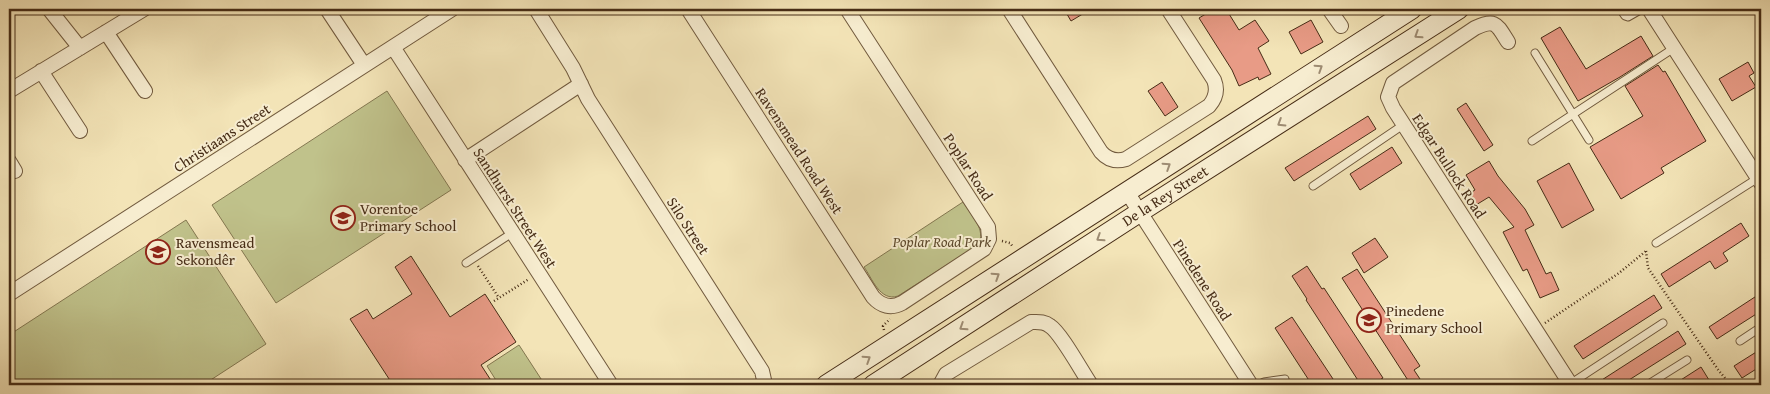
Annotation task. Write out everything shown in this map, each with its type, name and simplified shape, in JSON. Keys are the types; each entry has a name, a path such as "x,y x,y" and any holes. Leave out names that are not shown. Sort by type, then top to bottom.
{"main road":[{"name":"De la Rey Street","path":"826,385 1412,9"},
{"name":"De la Rey Street","path":"872,385 1459,9"}],"street":[{"path":"49,9 80,48"},
{"path":"9,91 144,9"},
{"path":"327,9 364,65"},
{"name":"Christiaans Street","path":"11,287 452,9"},
{"name":"Silo Street","path":"536,9 573,68 588,99 762,372 764,385"},
{"name":"Poplar Road","path":"848,9 988,227 989,239 984,249 891,310"},
{"path":"1008,9 1101,152 1112,160 1126,159 1209,106 1215,98 1216,88 1214,80 1168,9"},
{"path":"1329,9 1341,26"},
{"path":"1649,9 1759,180"},
{"name":"Ravensmead Road West","path":"693,11 873,297 891,310"},
{"name":"Edgar Bullock Road","path":"1508,42 1497,24 1486,22 1393,83 1389,92 1390,103 1571,384"},
{"path":"106,32 145,91"},
{"name":"Sandhurst Street West","path":"393,47 611,385"},
{"path":"41,71 80,131"},
{"path":"465,160 581,84"},
{"name":"Pinedene Road","path":"1126,192 1250,385"},
{"path":"940,385 946,374 1031,322 1041,322 1050,326 1057,333 1091,385"}],"lane":[{"path":"1620,9 1628,17 1642,9"},
{"path":"1532,141 1573,116 1674,48"},
{"path":"1535,53 1589,140"},
{"path":"1313,186 1404,125"},
{"path":"1656,243 1759,180"},
{"path":"466,263 512,232"},
{"path":"1571,384 1663,324"},
{"path":"1740,341 1761,327"},
{"path":"1647,385 1687,360"},
{"path":"1258,385 1264,382 1285,379"}],"path":[{"path":"996,240 1010,243 1013,247"},
{"path":"1535,330 1605,283 1656,243"},
{"path":"1646,251 1648,268 1719,371 1731,385"},
{"path":"473,258 499,298"},
{"path":"494,301 532,276"},
{"path":"884,330 891,310"}],"green space":[{"path":"387,91 451,190 276,303 212,205"},
{"name":"Poplar Road Park","path":"963,202 974,217 979,228 981,234 978,245 898,296 886,296 881,292 864,267"},
{"name":"Ravensmead Sekondêr","path":"186,220 266,344 203,385 14,385 9,377 9,335"},
{"path":"519,345 545,385 499,385 487,366"}],"building":[{"path":"1064,9 1091,9 1071,21"},
{"path":"1214,9 1226,9 1239,30 1255,20 1269,41 1258,48 1271,74 1259,80 1258,77 1239,86 1232,70 1199,18"},
{"path":"1311,20 1323,42 1301,54 1289,32"},
{"path":"1560,27 1586,69 1641,36 1653,56 1578,101 1541,38"},
{"path":"1748,62 1754,73 1749,76 1756,87 1732,101 1719,79"},
{"path":"1658,65 1663,72 1665,71 1706,141 1661,168 1664,173 1621,199 1590,147 1643,116 1625,86"},
{"path":"1162,82 1178,107 1165,116 1148,91"},
{"path":"1466,103 1493,145 1484,151 1457,109"},
{"path":"1368,116 1376,129 1294,181 1285,168"},
{"path":"1392,147 1402,163 1360,190 1350,174"},
{"path":"1489,161 1498,176 1525,209 1534,225 1525,230 1546,274 1551,272 1559,290 1540,298 1527,269 1523,271 1503,232 1514,227 1489,197 1471,208 1465,196 1475,190 1466,175"},
{"path":"1569,163 1594,210 1562,228 1537,181"},
{"path":"1741,223 1749,236 1723,253 1728,261 1715,269 1710,261 1669,287 1661,274"},
{"path":"1375,238 1388,257 1364,273 1352,253"},
{"path":"411,256 450,317 485,294 516,342 481,365 494,385 393,385 350,319 367,309 373,319 412,294 395,267"},
{"path":"1307,266 1322,289 1324,288 1383,378 1381,379 1383,381 1376,385 1361,385 1292,276"},
{"path":"1357,269 1420,366 1414,370 1424,385 1411,385 1342,278"},
{"path":"1761,293 1761,311 1717,339 1709,327"},
{"path":"1654,295 1662,308 1583,359 1574,346"},
{"path":"1292,317 1337,385 1312,385 1275,328"},
{"path":"1678,331 1686,344 1621,385 1594,385"},
{"path":"1761,349 1761,366 1742,378 1734,366"},
{"path":"1701,367 1709,380 1700,385 1673,385"}],"place":[{"name":"Vorentoe Primary School","path":"343,218"},
{"name":"Ravensmead Sekondêr","path":"158,252"},
{"name":"Pinedene Primary School","path":"1369,320"}]}
